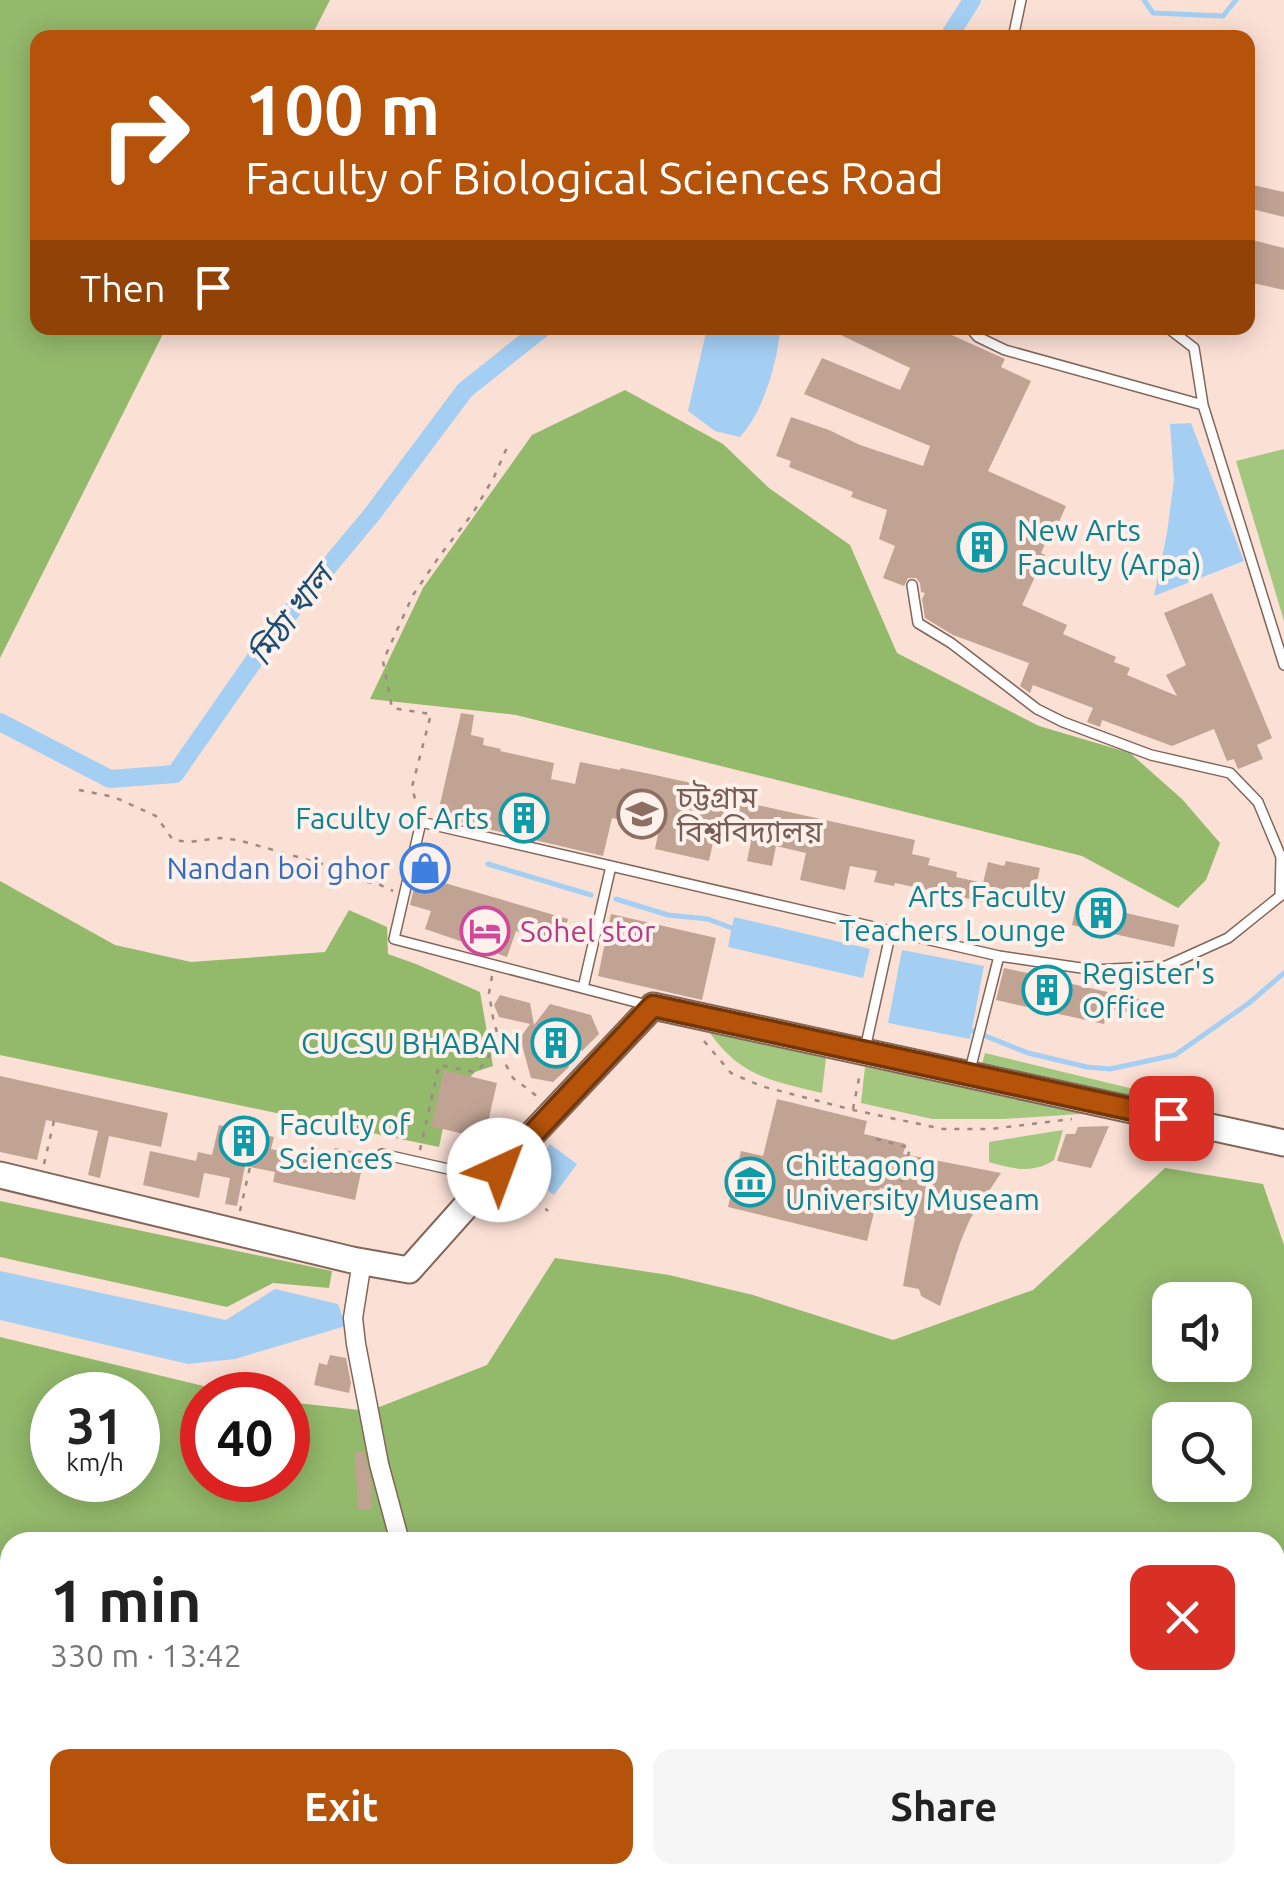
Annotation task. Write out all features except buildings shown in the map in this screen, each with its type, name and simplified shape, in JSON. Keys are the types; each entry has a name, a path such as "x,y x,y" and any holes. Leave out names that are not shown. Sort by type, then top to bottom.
{"street":[{"path":"0,1175 409,1270 653,1006 1284,1143"},
{"path":"362,1262 353,1318 356,1344 379,1464 397,1532"}],"lane":[{"path":"1014,30 1020,0"},
{"path":"976,335 1005,350 1204,405"},
{"path":"1177,335 1194,348 1204,405 1284,664"},
{"path":"653,1006 394,939 421,822 999,956 1095,970 1166,966 1228,938 1282,895 1280,857 1258,802 1230,774 1151,754 1037,709 951,643 918,623 912,585"},
{"path":"583,988 611,866"},
{"path":"864,1052 891,930"},
{"path":"969,1075 999,956"},
{"path":"382,1154 495,1174"}],"path":[{"path":"421,822 412,786 430,714 392,708 383,661 413,595 474,513 510,442"},
{"path":"79,790 114,798 156,816 173,840 238,840 326,865 404,896"},
{"path":"495,965 489,992 498,1040 514,1078 556,1110"},
{"path":"690,1014 707,1046 731,1073 761,1086 944,1129 1079,1118"},
{"path":"417,1162 439,1066 474,1072 486,1062 498,1040"},
{"path":"853,1110 864,1052"},
{"path":"39,1184 54,1122"},
{"path":"876,1139 910,1148 896,1203 877,1199"},
{"path":"235,1232 250,1166"},
{"path":"495,1174 548,1211"}],"green space":[{"path":"0,0 330,0 315,30 30,30 30,335 162,335 0,658"},
{"path":"625,390 723,444 769,488 850,545 897,653 1039,726 1130,753 1182,799 1220,843 1206,880 1178,908 1082,856 516,715 370,699 423,588 532,435"},
{"path":"1284,449 1284,621 1236,461"},
{"path":"0,881 115,945 191,962 325,952 349,910 387,927 388,954 480,992 493,1066 475,1072 449,1099 439,1147 0,1055"},
{"path":"705,1026 826,1058 822,1093 770,1079 742,1066"},
{"path":"985,1053 1183,1101 1177,1117 980,1071"},
{"path":"865,1067 1095,1113 932,1119 861,1103"},
{"path":"1063,1130 1054,1160 1046,1164 1022,1169 989,1162 989,1142"},
{"path":"1165,1168 1263,1184 1284,1245 1284,1532 0,1532 0,1337 145,1372 30,1372 30,1502 160,1502 160,1376 180,1380 180,1502 310,1502 310,1404 369,1411 487,1365 555,1258 669,1275 753,1295 893,1340 1033,1290"},
{"path":"0,1201 332,1271 329,1288 273,1283 227,1307 0,1257"}],"water":[{"path":"705,335 779,335 768,386 740,437 715,431 688,411"},
{"path":"1191,423 1244,561 1154,596 1174,480 1170,424"},
{"path":"734,917 870,949 863,978 728,947"},
{"path":"902,950 984,966 970,1039 888,1023"},
{"path":"550,1144 577,1164 554,1195 527,1174"},
{"path":"0,1271 226,1320 275,1289 338,1304 346,1326 235,1359 188,1364 0,1320"}],"waterway":[{"name":"মিঠা খাল","path":"953,30 972,0"},
{"path":"1144,0 1153,13 1223,16 1236,0"},
{"name":"মিঠা খাল","path":"0,722 110,779 175,774 274,632 373,513 465,390 534,335"},
{"path":"488,864 591,895"},
{"path":"616,899 668,915 708,919 737,930"},
{"path":"968,1029 1028,1053 1110,1069 1175,1055 1284,973"}],"place":[{"name":"New Arts Faculty (Arpa)","path":"982,547"},
{"name":"চট্টগ্রাম বিশ্ববিদ্যালয়","path":"642,814"},
{"name":"Faculty of Arts","path":"524,818"},
{"name":"Nandan boi ghor","path":"425,868"},
{"name":"Arts Faculty Teachers Lounge","path":"1101,913"},
{"name":"Sohel stor","path":"485,931"},
{"name":"Register's Office","path":"1047,990"},
{"name":"CUCSU BHABAN","path":"556,1043"},
{"name":"Faculty of Sciences","path":"244,1141"},
{"name":"Chittagong University Museam","path":"750,1182"}],"route":[{"path":"499,1170 653,1006 1171,1118"}]}
